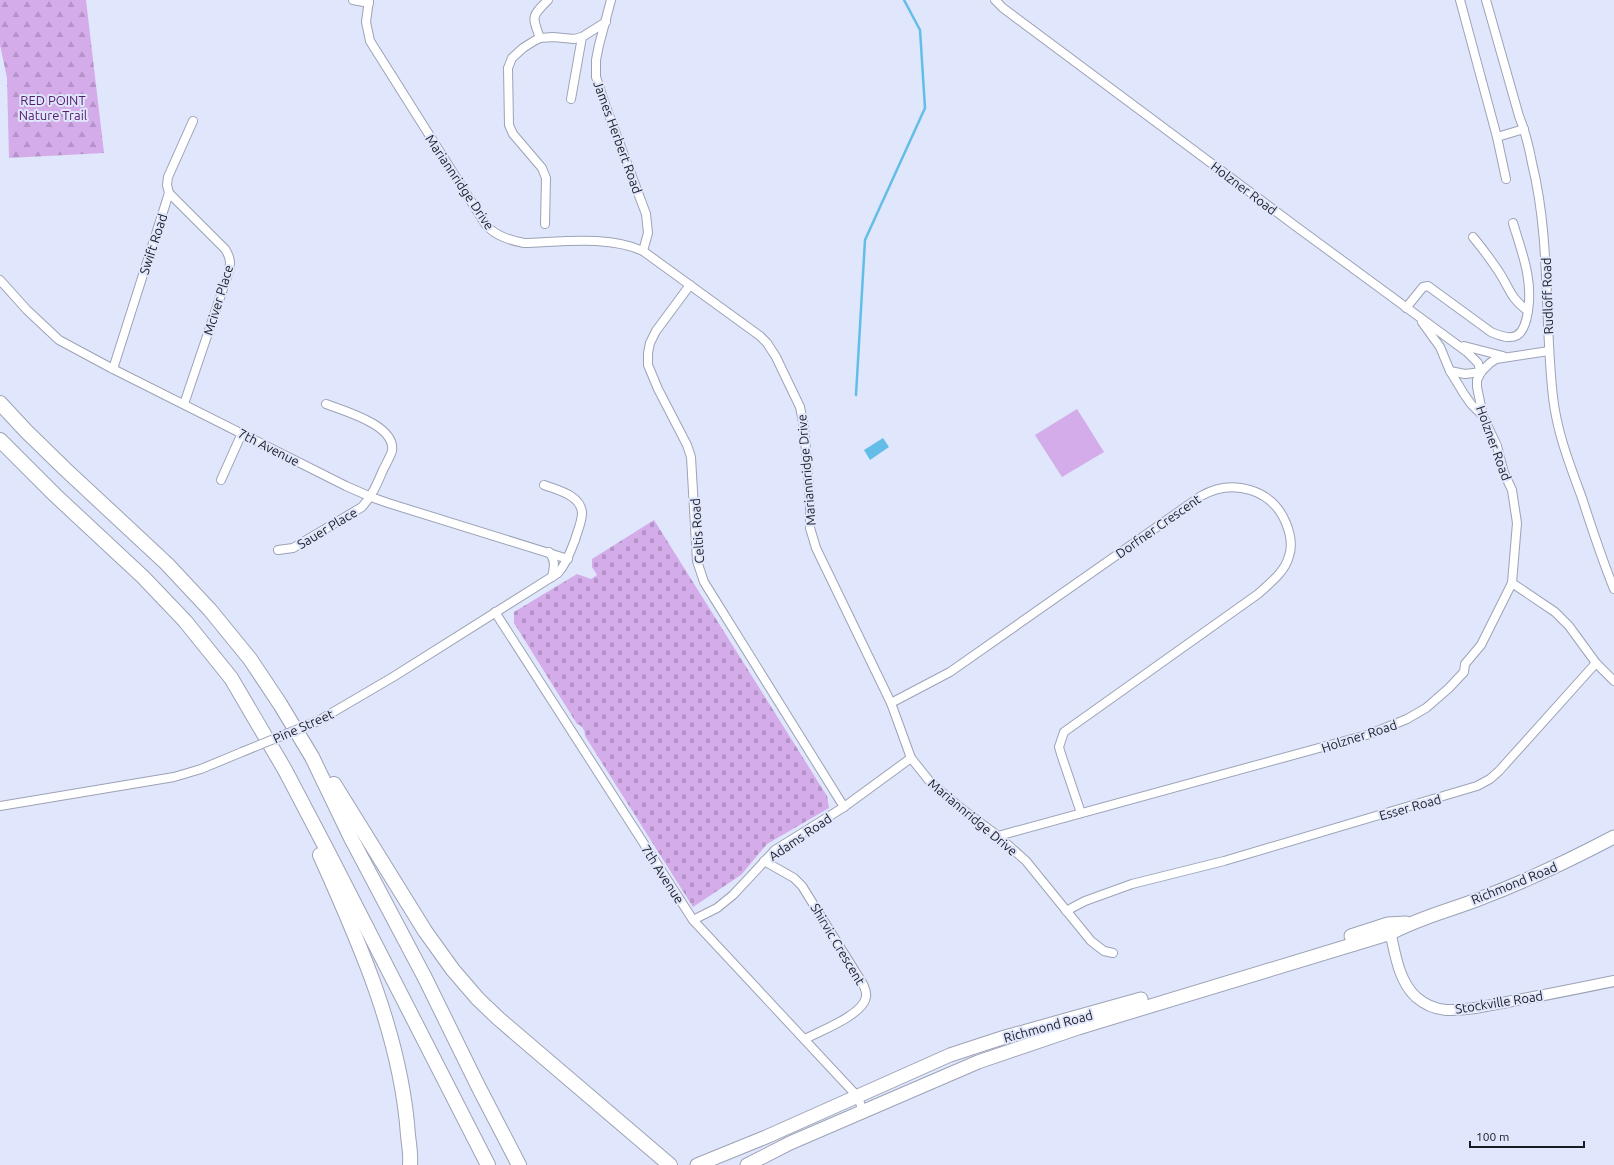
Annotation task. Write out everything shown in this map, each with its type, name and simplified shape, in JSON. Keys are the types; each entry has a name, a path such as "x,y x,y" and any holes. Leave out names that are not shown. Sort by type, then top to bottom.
{"highway":[{"path":"0,403 65,469 167,564 210,610 258,672 280,704 312,757 351,838 519,1165"},
{"path":"0,440 55,495 143,577 185,621 231,678 285,770 488,1165"},
{"path":"312,757 332,780 425,931 453,970 478,999 499,1019 670,1165"},
{"path":"285,770 285,784 318,850 352,926 369,970 387,1027 401,1079 406,1110 410,1165"},
{"name":"Richmond Road","path":"747,1165 790,1143 978,1062 1078,1028 1483,898 1576,857 1614,837"},
{"name":"Richmond Road","path":"697,1165 858,1097 950,1055 973,1047 1251,967 1390,929"}],"street":[{"path":"354,0 369,2"},
{"path":"540,38 534,21 534,15 548,0"},
{"name":"James Herbert Road","path":"611,0 596,60 596,77 646,214 648,233 643,251"},
{"name":"Holzner Road","path":"995,0 1115,92 1418,316 1440,347 1450,371 1471,404 1483,416"},
{"path":"1460,0 1497,137 1506,179"},
{"name":"Rudloff Road","path":"1486,0 1524,129 1542,213 1545,245 1549,351 1556,423 1601,557 1614,589"},
{"name":"Mariannridge Drive","path":"369,2 366,22 367,33 370,41 486,224 493,232 511,241 524,243 602,241 623,244 643,251 760,336 766,342 776,357 800,408 804,427 810,500 810,528 816,548 891,703 911,758 931,783 998,836 1026,861 1097,947 1104,951 1113,953"},
{"path":"545,224 546,178 542,168 513,134 509,125 508,68 512,58 523,48 540,38 553,37 574,39 606,22"},
{"path":"571,100 582,36"},
{"name":"Swift Road","path":"113,369 169,193 167,185 168,177 193,121"},
{"path":"1497,137 1524,129"},
{"name":"Mciver Place","path":"169,193 225,249 230,256 231,265 184,404"},
{"path":"1406,308 1423,287 1428,286 1491,332 1500,336 1509,337 1516,336 1522,332 1526,326 1530,297 1530,283 1513,223"},
{"path":"1473,236 1500,274 1512,296 1518,304 1528,311"},
{"name":"7th Avenue","path":"0,280 27,310 59,340 242,434 371,497 568,559"},
{"name":"Celtis Road","path":"690,285 656,331 650,343 648,365 658,390 687,445 691,457 697,561 704,582 844,807"},
{"path":"1418,316 1454,342 1476,361 1481,372"},
{"path":"1454,342 1468,348 1505,357"},
{"path":"1450,371 1465,374 1481,372 1496,359 1549,351"},
{"name":"Holzner Road","path":"998,836 1081,812 1317,750 1370,734 1407,719 1440,697 1464,672 1465,664 1481,645 1512,583 1517,523 1512,490 1504,473 1497,446 1483,416 1476,388 1477,380 1481,372"},
{"path":"326,404 366,420 382,429 391,442 392,450 371,497"},
{"path":"221,480 242,434"},
{"path":"544,485 566,492 578,503 581,509 582,513 580,525 568,559"},
{"name":"Dorfner Crescent","path":"891,703 950,672 1201,496 1216,489 1242,487 1267,498 1276,505 1283,516 1290,534 1291,541 1289,556 1282,570 1258,594 1064,732 1059,747 1081,812"},
{"name":"Sauer Place","path":"278,550 294,548 362,507 371,497"},
{"path":"549,552 554,560 552,577"},
{"name":"Pine Street","path":"0,806 174,777 201,769 318,721 393,677 552,577 564,567 568,559"},
{"path":"1512,583 1555,612 1569,626 1596,663 1614,681"},
{"name":"7th Avenue","path":"495,612 693,920 858,1097 863,1112"},
{"name":"Esser Road","path":"1066,911 1085,901 1132,884 1224,861 1477,786 1490,779 1500,770 1596,663"},
{"name":"Adams Road","path":"693,920 717,908 733,895 776,850 844,807 911,758"},
{"name":"Shirvic Crescent","path":"764,861 794,878 802,886 863,984 866,992 866,998 863,1005 856,1012 805,1040"},
{"name":"Stockville Road","path":"1390,929 1398,963 1403,978 1410,990 1427,1004 1440,1009 1457,1009 1494,1004 1614,981"}],"green space":[{"name":"RED POINT Nature Trail","path":"0,0 86,0 104,153 9,158 7,78 0,45"},
{"path":"1077,409 1104,452 1062,477 1035,435"},
{"path":"654,520 827,796 829,808 767,844 741,875 693,907 585,736 583,728 577,724 514,623 514,612 577,574 591,579 597,575 592,567 592,559"}],"water":[{"path":"883,438 889,447 870,460 864,450"}],"waterway":[{"path":"856,395 865,240 925,108 920,30 904,0"}]}
